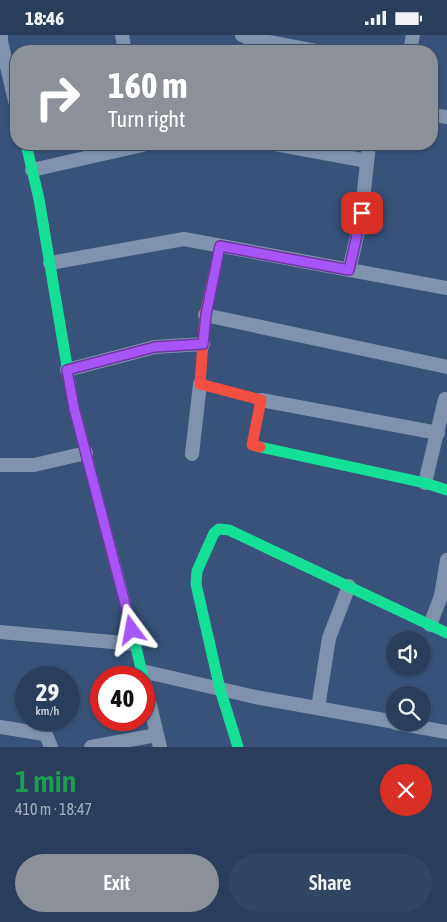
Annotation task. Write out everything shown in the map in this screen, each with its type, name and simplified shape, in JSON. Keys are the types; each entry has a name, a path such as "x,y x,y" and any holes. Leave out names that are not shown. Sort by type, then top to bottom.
{"street":[{"path":"1,35 10,79"},
{"path":"242,35 248,38 285,45"},
{"path":"27,150 39,199 74,408 140,666"},
{"path":"32,170 119,150"},
{"path":"307,150 367,161"},
{"path":"349,270 361,219 368,150"},
{"path":"50,263 184,239 447,288"},
{"path":"192,454 206,315 220,246"},
{"path":"206,315 447,367"},
{"path":"67,370 155,347 203,344"},
{"path":"200,384 261,399 438,433"},
{"path":"425,483 446,396"},
{"path":"261,399 252,445 425,483 444,489"},
{"path":"0,465 34,465 86,453"},
{"path":"238,747 220,689 196,578 197,571 214,533 219,529 229,529 447,633"},
{"path":"430,625 443,589 447,560"},
{"path":"318,708 329,638 346,585"},
{"path":"0,632 135,644"},
{"path":"155,678 386,720"},
{"path":"0,727 44,733 51,747"},
{"path":"91,747 158,741 155,728"},
{"path":"431,729 447,732"}],"traffic: fast":[{"path":"27,150 39,199 74,408 140,666"},
{"path":"260,447 425,483 447,490"},
{"path":"238,747 220,689 196,584 197,571 214,533 219,529 229,530 447,633"}],"traffic: jam":[{"path":"220,246 205,315 200,384 261,400 252,445 260,447"}],"route":[{"path":"132,630 74,408 67,370 162,345 203,344 206,315 220,246 349,270 362,213"}]}
